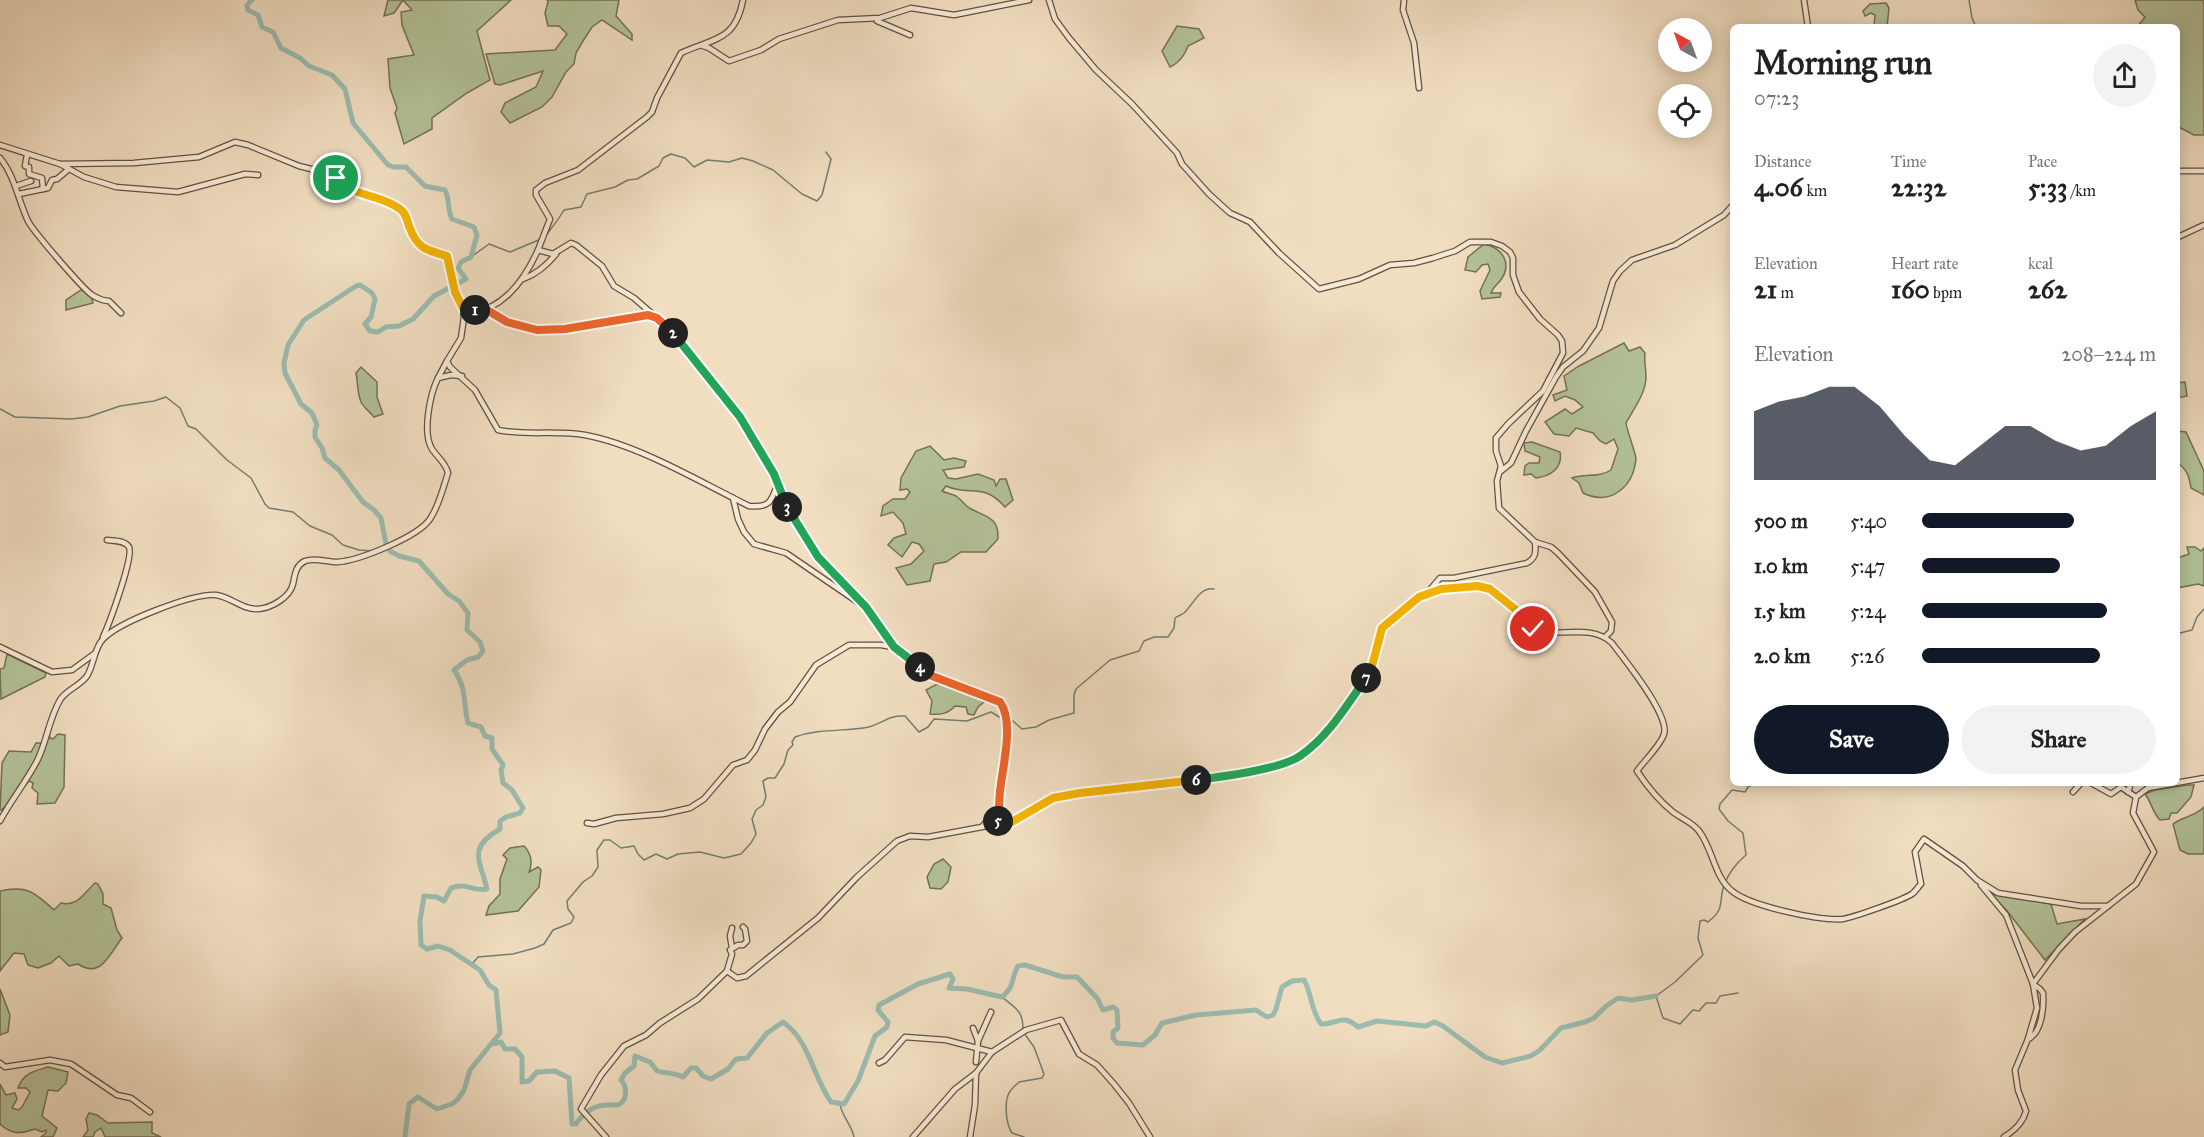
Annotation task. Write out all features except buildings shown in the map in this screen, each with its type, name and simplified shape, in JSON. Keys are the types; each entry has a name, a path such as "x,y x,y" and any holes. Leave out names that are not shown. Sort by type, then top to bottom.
{"street":[{"path":"523,279 550,219 536,195 536,190 545,183 578,170 640,123 652,111 681,52 721,37 738,22 743,0"},
{"path":"702,46 729,61 765,49 779,39 847,19 880,18 905,9 954,15 1029,0"},
{"path":"1050,0 1055,19 1069,38 1096,70 1177,153 1182,164 1209,194 1230,213 1250,222 1280,254 1319,289 1359,279 1390,265 1414,263 1433,258 1455,251 1470,242 1491,242 1510,252 1513,258 1513,275 1519,292 1540,319 1558,335 1562,341 1563,353 1543,391 1496,438 1496,451 1501,466 1497,482 1498,508 1535,542 1551,547 1595,592 1612,622 1611,631 1605,637"},
{"path":"1404,0 1403,10 1414,44 1419,88"},
{"path":"1804,0 1808,24"},
{"path":"865,19 880,21 910,35"},
{"path":"0,145 60,164 134,163 199,157 235,142 299,166 331,174 352,191 402,210 414,239 422,248 447,256 455,292 463,308 461,338 432,393 427,434 430,447 447,468 448,473 437,507 429,521 420,529 368,556 337,562 313,559 305,561 294,573 293,584 286,596 271,606 259,609 247,608 214,595 194,598 152,611 102,639"},
{"path":"27,155 25,166 29,167 29,174 42,178 43,189"},
{"path":"0,158 16,186 29,224 90,294 109,301 121,313"},
{"path":"60,164 84,177 116,187 178,192 245,174 258,176"},
{"path":"19,195 48,188 52,180 69,170"},
{"path":"2180,171 2204,171"},
{"path":"16,186 31,181"},
{"path":"1500,471 1511,464 1526,431 1556,377 1583,351 1599,328 1613,281 1620,271 1632,260 1675,245 1724,215 1730,208"},
{"path":"2180,236 2204,225"},
{"path":"464,317 487,310 509,295 516,284 532,276 571,243 602,266 614,286 634,298 676,336 737,412 778,482 788,512 818,557 866,607 894,647 932,676 1000,702 1006,724 998,824"},
{"path":"538,250 549,254 558,252"},
{"path":"463,308 487,310 507,322 537,330 565,329 638,315 657,318"},
{"path":"447,361 450,367 462,376 482,399 498,430 515,434 583,435 605,440 662,463 749,506 762,507 769,504 778,482"},
{"path":"438,378 462,376"},
{"path":"733,498 738,519 744,532 754,544 786,554 866,607"},
{"path":"0,821 39,758 48,727 62,698 88,674 122,587 130,553 129,547 123,542 107,540"},
{"path":"727,971 737,978 746,976 818,918 857,877 897,841 910,836 928,837 982,826 998,824 1005,826 1053,798 1207,779 1281,765 1300,757 1332,725 1371,670 1382,628 1425,594 1440,578 1454,578 1527,563 1532,561 1536,553 1535,542"},
{"path":"1425,594 1441,589 1478,586 1490,589 1520,613 1536,632 1587,633 1605,637 1650,694 1665,728 1664,737 1637,771 1649,789 1674,813 1691,823 1699,831 1712,861 1732,891 1763,905 1798,915 1843,919 1913,894 1921,884 1915,852 1924,839 1963,866 2006,915 2033,984 2037,1008 2028,1039 2015,1070 2018,1090 2026,1111 2025,1116 2013,1131 2004,1137"},
{"path":"587,823 594,824 616,818 663,814 690,808 704,799 734,765 747,760 755,750 765,729 778,712 790,702 816,665 849,645 894,647"},
{"path":"0,647 52,672 72,670 96,653"},
{"path":"2180,782 2204,778"},
{"path":"2073,792 2078,786"},
{"path":"2096,786 2111,794 2121,787 2136,797"},
{"path":"2128,792 2130,786"},
{"path":"2033,984 2075,932 2136,884 2154,852 2133,813 2136,797 2148,788 2159,786"},
{"path":"982,826 1000,805"},
{"path":"1977,880 1998,893 2081,906 2108,906"},
{"path":"732,948 743,945 747,941 743,927"},
{"path":"606,1137 581,1110 590,1092 624,1046 646,1035 660,1023 698,999 727,971 732,954 730,950 732,948 730,936 732,928"},
{"path":"2028,1039 2034,1036 2039,1026 2043,1000 2040,989 2033,984"},
{"path":"978,1041 991,1012"},
{"path":"913,1137 955,1089 978,1072 992,1052 1026,1030 1061,1020 1079,1054 1097,1065 1114,1084 1150,1137"},
{"path":"973,1028 978,1041 976,1062"},
{"path":"879,1063 885,1060 905,1037 946,1040 992,1052"},
{"path":"969,1045 978,1072 970,1137"},
{"path":"0,1063 5,1067 50,1060 71,1064 117,1095 131,1098 150,1112"}],"green space":[{"path":"388,0 403,0 394,13 384,16"},
{"path":"403,0 511,0 477,31 490,80 432,118 432,129 404,144 395,113 397,108 390,88 388,59 414,55 402,25 401,12 412,10"},
{"path":"547,0 619,0 616,16 632,34 632,40 602,20 592,27 576,53 574,64 566,72 552,97 542,107 510,123 501,112 505,103 536,87 543,71 500,85 495,84 486,54 555,50 567,34 559,26 548,26 545,13"},
{"path":"2135,0 2202,0 2204,2 2204,135 2194,135 2180,128 2180,24 2139,24 2145,17 2138,10"},
{"path":"1886,3 1889,8 1887,24 1874,24 1875,15 1871,13 1865,16 1863,11 1870,4"},
{"path":"1177,26 1199,29 1204,38 1188,46 1181,58 1170,67 1162,51"},
{"path":"1484,244 1501,253 1506,263 1504,275 1491,293 1501,293 1500,297 1482,299 1480,291 1490,270 1488,264 1482,265 1476,272 1465,270 1468,257"},
{"path":"81,290 89,294 93,303 66,310 66,300"},
{"path":"1624,343 1629,351 1640,347 1645,353 1644,389 1626,423 1636,456 1634,469 1625,486 1618,492 1611,496 1593,496 1583,493 1579,483 1572,478 1602,474 1611,470 1618,449 1614,439 1606,444 1593,433 1576,428 1569,436 1554,434 1545,422 1565,409 1572,414 1583,407 1575,400 1565,396 1555,401 1553,395 1567,390 1564,376"},
{"path":"361,367 377,382 377,397 383,414 374,417 361,402 356,373"},
{"path":"2185,382 2187,396 2180,397 2180,383"},
{"path":"2180,431 2186,432 2204,471 2204,495 2191,488 2187,473 2180,465"},
{"path":"1532,442 1560,452 1560,463 1551,473 1536,478 1531,474 1524,475 1525,466 1529,463 1539,463 1540,457 1525,451 1524,443"},
{"path":"930,446 944,460 954,458 966,461 964,467 943,470 948,478 956,479 978,474 994,480 996,486 1000,479 1006,479 1013,500 1005,507 989,494 946,486 942,491 956,496 969,508 994,522 998,539 986,552 961,552 946,562 934,564 930,581 907,585 896,568 911,564 924,551 919,544 912,542 902,557 888,545 894,538 906,534 903,523 893,512 881,516 883,506 893,499 905,499 910,492 907,489 900,490 901,478 916,451"},
{"path":"2187,547 2195,547 2201,551 2204,548 2204,586 2198,584 2180,587 2180,557 2189,554"},
{"path":"7,654 46,673 45,677 1,699 0,669 4,668"},
{"path":"939,683 972,694 984,702 974,715 968,714 966,707 955,706 944,713 930,714 932,701 926,690"},
{"path":"49,733 50,738 53,739 58,734 65,735 64,787 55,803 37,804 38,793 32,788 33,783 29,781 0,810 2,763 9,751 31,752 36,743 42,743"},
{"path":"2194,785 2191,797 2177,813 2171,813 2169,819 2160,820 2145,794 2155,790"},
{"path":"2204,807 2204,854 2188,854 2180,850 2173,824"},
{"path":"524,846 531,858 529,872 538,867 541,870 539,887 518,911 486,915 489,906 500,894 500,879 507,859 503,855 510,848"},
{"path":"943,859 951,867 948,882 941,889 930,888 927,877 934,864"},
{"path":"95,883 98,884 103,894 103,904 111,908 117,930 122,938 104,963 93,969 78,964 69,966 59,956 51,963 38,968 28,965 24,954 14,953 0,971 0,891 17,889 30,892 54,910 61,903 76,901"},
{"path":"1991,894 2051,904 2057,924 2085,919 2045,960"},
{"path":"0,989 10,1015 8,1032 0,1035"},
{"path":"48,1067 68,1072 66,1083 58,1091 48,1090 42,1116 57,1128 53,1137 41,1137 46,1130 16,1132 4,1128 0,1124 0,1084 6,1095 15,1093 17,1099 12,1108 18,1110 30,1092 26,1088 18,1088 20,1083 34,1071"},
{"path":"89,1113 97,1115 108,1123 152,1122 152,1133 161,1137 105,1137 101,1128 95,1132 93,1137 83,1137 88,1130 86,1119"}],"waterway":[{"path":"252,0 247,5 248,10 258,15 262,27 273,32 281,48 300,58 309,66 332,75 345,89 353,123 388,165 406,167 425,186 445,190 452,219 474,227 477,235 471,257 461,262 458,268 466,279 434,296 413,319 399,326 386,327 378,332 370,331 365,324 371,317 375,299 372,293 360,285 356,286 304,320 288,345 284,363 285,373 301,404 312,413 317,425 315,437 325,458 339,470 363,502 381,518 386,544 390,551 419,561 468,613 467,630 480,642 483,651 478,657 467,660 454,670 463,689 468,723 481,727 485,736 492,738 492,749 503,765 501,770 503,783 512,790 523,808 520,813 500,821 500,829 483,842 478,855 487,889 457,886 451,888 444,901 437,897 424,896 420,921 421,945 427,949 438,946 450,950 480,970 489,985 496,990 500,1033 470,1070 464,1090 452,1104 437,1109 418,1097 409,1104 405,1137"},
{"path":"1969,0 1975,24"},
{"path":"547,234 564,210 581,207 587,194 637,179 659,166 663,158 671,154 685,158 694,167 707,160 729,162 742,158 753,161 773,170 802,194 817,201 822,195 831,159 826,152"},
{"path":"471,257 489,244 510,252 541,239"},
{"path":"0,409 15,417 71,419 88,417 120,406 166,397 180,408 188,426 196,429 227,460 251,478 269,508 293,512 310,526 332,535 343,545 372,551"},
{"path":"472,964 478,957 513,954 535,948 544,944 553,930 571,923 574,917 568,909 567,901 598,867 597,850 604,840 610,840 621,848 634,846 644,860 656,854 667,859 678,854 700,852 724,858 741,854 756,834 752,819 766,797 763,781 775,778 784,764 795,737 814,732 869,727 899,716 905,716 919,732 928,727 934,719 967,721 991,712 1006,721 1013,721 1022,729 1036,727 1049,720 1074,713 1076,689 1110,660 1139,651 1144,641 1154,637 1168,637 1174,628 1175,618 1184,613 1205,590 1214,589"},
{"path":"2180,633 2192,630 2197,617 2204,609"},
{"path":"1738,993 1720,996 1716,1003 1706,1003 1699,1011 1693,1010 1680,1024 1663,1018 1656,996 1675,982 1703,955 1698,938 1700,921 1708,922 1717,913 1726,881 1733,868 1746,855 1743,833 1728,821 1719,809 1720,804 1732,790 1745,792 1750,786"},
{"path":"493,1044 501,1042 505,1049 515,1049 522,1057 522,1082 529,1081 537,1072 555,1071 569,1078 572,1124 576,1124 582,1116 594,1108 603,1105 618,1105 624,1100 626,1093 621,1080 625,1073 634,1066 635,1056 650,1062 657,1071 683,1077 691,1068 696,1068 703,1076 711,1079 728,1069 736,1059 747,1058 767,1033 783,1022 799,1039 831,1102 844,1104 858,1081 875,1036 887,1027 888,1022 878,1010 879,1005 918,984 950,974 953,979 949,988 967,989 1002,997 1011,986 1018,966 1025,965 1063,977 1077,977 1097,998 1103,1010 1113,1007 1117,1010 1118,1028 1113,1032 1113,1038 1117,1043 1143,1045 1155,1035 1162,1023 1196,1015 1256,1010 1267,1017 1273,1015 1282,987 1292,981 1304,980 1315,1014 1321,1024 1344,1020 1358,1027 1377,1021 1426,1026 1434,1022 1485,1057 1502,1063 1531,1056 1561,1028 1594,1018 1618,998 1632,1000 1656,996"},
{"path":"1002,997 1020,1014 1023,1030"},
{"path":"1024,1033 1034,1047 1044,1074 1042,1078 1019,1082 1007,1097 1006,1113 1010,1129 1012,1133 1024,1137"},
{"path":"840,1104 854,1137"}],"route":[{"path":"336,178 352,191 402,210 414,239 422,248 447,256 455,292 463,308 487,310 507,322 537,330 565,329 648,315 657,318 672,332 740,417 774,474 788,512 818,557 866,607 894,647 932,676 972,690 1004,706 1005,750 999,794 998,824 1005,826 1053,798 1207,779 1281,765 1300,757 1332,725 1371,670 1382,628 1425,594 1456,586 1478,586 1490,589 1520,613 1533,629"}]}
